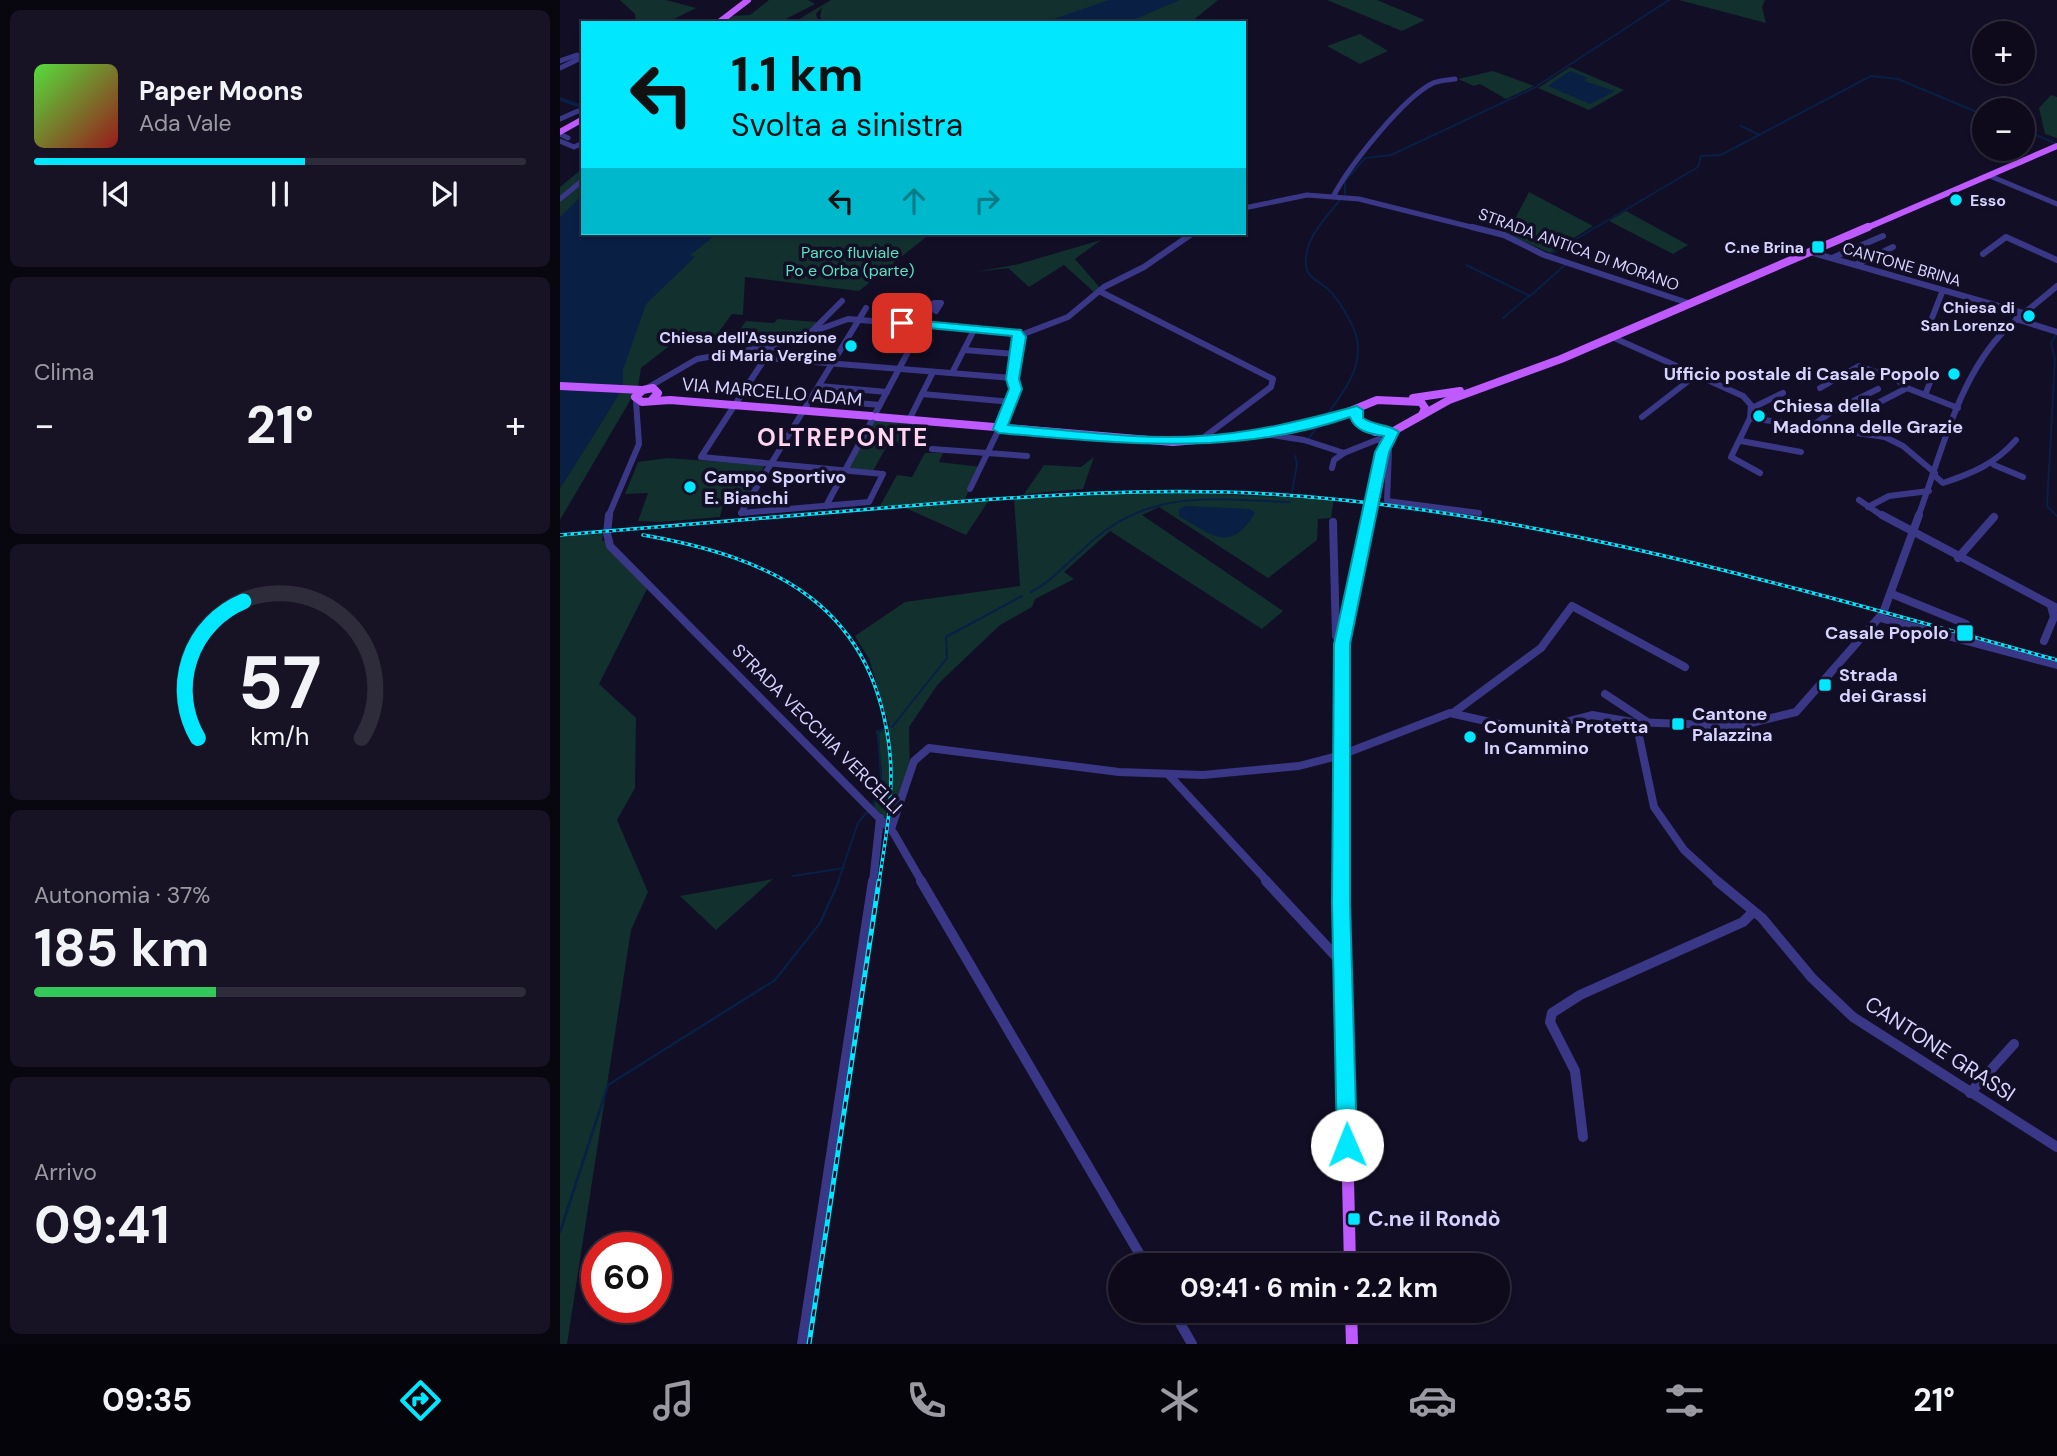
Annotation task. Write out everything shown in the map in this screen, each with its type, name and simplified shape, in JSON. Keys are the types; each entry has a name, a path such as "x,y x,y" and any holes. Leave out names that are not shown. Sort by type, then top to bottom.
{"main road":[{"path":"721,21 748,0"},
{"path":"560,133 581,120"},
{"path":"1350,1253 1342,963 1342,644 1382,444 1392,432 1422,415 1485,386 1534,370 2057,146"},
{"name":"VIA MARCELLO ADAM","path":"638,394 649,401 670,400 875,414 999,429 1145,441 1204,440 1259,433 1326,420 1377,400 1406,399 1485,386"},
{"path":"560,388 638,394"},
{"path":"649,401 658,391"},
{"name":"VIA MARCELLO ADAM","path":"638,394 658,391 670,400"},
{"path":"1406,399 1422,404 1425,411 1422,415"},
{"path":"1357,410 1356,418 1382,444"},
{"name":"VIA MARCELLO ADAM","path":"1326,420 1392,432"},
{"path":"1351,1323 1352,1344"}],"street":[{"path":"560,61 581,56"},
{"path":"560,68 581,56"},
{"path":"1334,195 1369,145 1420,95 1433,83 1455,79"},
{"path":"560,119 581,113"},
{"path":"571,114 581,118"},
{"path":"560,133 568,138"},
{"path":"560,141 574,147 581,144"},
{"path":"1990,176 2056,202"},
{"path":"560,199 581,182"},
{"name":"STRADA ANTICA DI MORANO","path":"1246,208 1307,195 1334,195 1478,227 1504,235 1544,255 1691,304"},
{"path":"638,394 674,371 703,357 774,346 848,318 1021,334 1063,320 1104,287 1144,267 1190,235"},
{"path":"1832,258 1883,236"},
{"path":"1983,254 2006,237 2057,260"},
{"path":"1855,265 1892,247"},
{"name":"CANTONE BRINA","path":"1810,252 2023,313"},
{"path":"1453,713 1523,731 1545,729 1592,715 1636,722 1739,726 1796,712 1881,616 1892,594 1969,381 1990,347 2016,319 2057,286"},
{"path":"1932,318 1943,290"},
{"path":"1101,292 1273,379 1271,387 1212,429 1204,440"},
{"path":"812,332 841,302"},
{"path":"826,506 922,324 934,303 941,303 936,311"},
{"path":"774,346 701,457 774,463 883,474 869,502 742,512 774,463 866,308"},
{"path":"2016,319 2057,332"},
{"path":"952,373 975,328"},
{"path":"1628,344 1626,337 1629,330"},
{"path":"970,489 1012,402 1015,389 1012,379 1015,354 1021,334"},
{"path":"1612,337 1747,398 1752,408 1750,418 1731,457 1760,473"},
{"path":"1598,343 1628,344"},
{"path":"964,350 1015,354"},
{"path":"765,358 1012,379"},
{"path":"1820,388 1859,366 1896,379 1907,388 1958,408"},
{"path":"658,391 674,371"},
{"path":"909,420 933,372"},
{"path":"1642,417 1696,375"},
{"path":"1925,395 1931,380"},
{"path":"819,386 887,392"},
{"path":"1868,408 1907,388"},
{"path":"1811,427 1832,412 1878,389"},
{"path":"1752,408 1783,393"},
{"name":"STRADA VECCHIA VERCELLI","path":"638,394 639,445 606,526 610,546 891,829 1139,1253"},
{"path":"922,394 1012,402"},
{"path":"811,399 875,414"},
{"path":"639,411 649,401"},
{"path":"1750,418 1895,441 1944,483 1994,465 2016,440"},
{"path":"1259,433 1307,441 1344,453"},
{"path":"1741,441 1801,452"},
{"path":"1332,468 1334,460 1344,453 1382,444 1389,451 1387,501 1479,513"},
{"path":"932,449 1027,457"},
{"path":"1994,465 2024,477"},
{"path":"1868,507 1889,496 1929,491"},
{"path":"1859,500 1913,534 2054,607 2054,617 2044,641"},
{"path":"1958,558 1994,517"},
{"path":"1333,522 1336,636 1342,644"},
{"path":"1892,594 1939,611 1966,624 1965,627"},
{"path":"891,829 914,761 929,748 1119,772 1168,774 1245,772 1299,766 1341,755 1453,713 1541,648 1572,606 1685,667"},
{"path":"1881,616 2057,665"},
{"path":"1605,694 1647,721"},
{"name":"CANTONE GRASSI","path":"1636,722 1654,807 1684,850 1762,918 1812,978 1853,1017 2057,1147"},
{"path":"1168,774 1342,963"},
{"path":"802,1344 879,841 880,818"},
{"path":"1583,1137 1574,1071 1550,1022 1552,1013 1580,995 1743,922 1753,912"},
{"path":"1970,1093 2014,1044"},
{"path":"1180,1323 1192,1344"}],"green space":[{"path":"620,0 666,0 696,8 670,21 636,21 635,14"},
{"path":"769,0 808,0 815,4 782,21 725,21 731,16 750,15"},
{"path":"831,0 1218,0 1192,21 823,21 820,17 822,7 816,14 818,21 796,21"},
{"path":"1327,0 1377,0 1425,20 1402,31"},
{"path":"1679,0 1765,0 1762,7 1766,23"},
{"path":"1360,34 1388,51 1360,64 1327,46"},
{"path":"1570,67 1624,90 1589,110 1538,88"},
{"path":"1493,71 1534,86 1506,99 1480,84 1474,86 1458,79"},
{"path":"2051,95 2057,97 2057,138 2045,134 2039,108"},
{"name":"Parco fluviale Po e Orba (parte)","path":"581,170 581,235 929,235 859,291 745,277 743,315 732,314 712,341 682,336 641,368 638,387 560,520 560,488 608,412 560,383 560,187"},
{"path":"1529,192 1593,226 1550,253 1507,234"},
{"path":"1626,211 1688,245 1673,254 1609,221"},
{"path":"1101,240 1075,259 1101,289 1094,292 1064,265 1029,287 1008,268 976,272 1019,264"},
{"path":"778,319 817,322 802,334 776,343 748,347 748,344 730,343 746,321 774,323"},
{"path":"875,420 915,424 905,443 889,442 873,471 847,468"},
{"path":"925,453 943,453 939,462 982,467 964,500 991,497 966,535 901,506 879,508 897,475 912,477"},
{"path":"1094,457 1083,489 1024,494 1044,465 1081,467"},
{"name":"Campo Sportivo E. Bianchi","path":"667,458 765,465 750,492 726,492 720,517 638,521 648,493 625,494 638,462"},
{"path":"1137,491 1334,499 1331,518 1318,519 1317,540 1268,578 1159,507 1142,515 1283,611 1262,629 1110,531 1064,572 1074,579 1035,599 1032,607 1000,625 938,684 909,727 910,778 892,825 874,807 882,771 876,731 890,727 869,659 855,636 905,602 1020,586 1014,498"},
{"path":"603,534 602,541 607,541 647,589 599,684 636,718 635,788 617,820 648,892 631,930 584,1232 581,1232 581,1253 567,1344 560,1344 560,536"},
{"path":"773,879 716,930 680,896"}],"water":[{"path":"1109,0 1180,0 1131,21 1048,21"},
{"path":"1570,71 1588,78 1584,81 1615,91 1590,104 1548,86"},
{"path":"581,196 581,235 715,235 690,255 695,257 646,304 623,370 623,388 560,488 560,217"},
{"path":"1185,506 1250,509 1255,513 1237,533 1220,537 1179,516 1179,509"}],"waterway":[{"path":"1345,194 1345,181 1365,158 1391,155 1534,88 1669,0"},
{"path":"1759,135 1871,76 1898,79 1972,110"},
{"path":"560,99 581,106"},
{"path":"1741,126 1759,135"},
{"path":"1549,255 1698,167 1701,156 1721,155 1759,135"},
{"path":"2035,135 2055,143"},
{"path":"1326,416 1354,370 1358,345 1349,319 1339,302 1308,273 1306,256 1317,229 1341,199"},
{"path":"1466,265 1530,296 1565,265"},
{"path":"1503,318 1529,296"},
{"path":"2056,335 2051,343 2055,359 2047,506 2057,516"},
{"path":"1309,438 1318,426"},
{"path":"1292,492 1297,464 1295,456"},
{"path":"1031,592 1106,530 1150,508 1218,499 1290,502"},
{"path":"892,727 947,658 946,637 1022,596"},
{"path":"873,805 881,779 878,732 883,730"},
{"path":"843,868 858,823 867,812"},
{"path":"793,876 843,868"},
{"path":"838,882 843,868"},
{"path":"560,1232 608,1085 775,980 820,923 839,881"}],"railway":[{"path":"560,535 1033,497 1151,492 1268,494 1369,503 1568,535 1764,580 2057,660"},
{"path":"643,535 735,558 775,575 811,598 840,626 864,661 881,704 890,755 890,803 879,882"},
{"path":"809,1344 879,881"}],"place":[{"name":"Esso","path":"1956,200"},
{"name":"C.ne Brina","path":"1818,247"},
{"name":"Chiesa di San Lorenzo","path":"2029,316"},
{"name":"Chiesa dell'Assunzione di Maria Vergine","path":"851,346"},
{"name":"Ufficio postale di Casale Popolo","path":"1954,374"},
{"name":"Chiesa della Madonna delle Grazie","path":"1759,416"},
{"name":"Campo Sportivo E. Bianchi","path":"690,487"},
{"name":"Casale Popolo","path":"1965,633"},
{"name":"Strada dei Grassi","path":"1825,685"},
{"name":"Cantone Palazzina","path":"1678,724"},
{"name":"Comunità Protetta In Cammino","path":"1470,737"},
{"name":"C.ne il Rondò","path":"1354,1219"}],"district":[{"name":"OLTREPONTE","path":"843,438"}],"route":[{"path":"902,323 1016,332 1019,337 1012,379 1015,389 999,429 1145,441 1199,441 1246,436 1331,419 1357,410 1357,420 1370,430 1386,434 1392,432 1382,452 1342,644 1341,903 1347,1145"}]}
